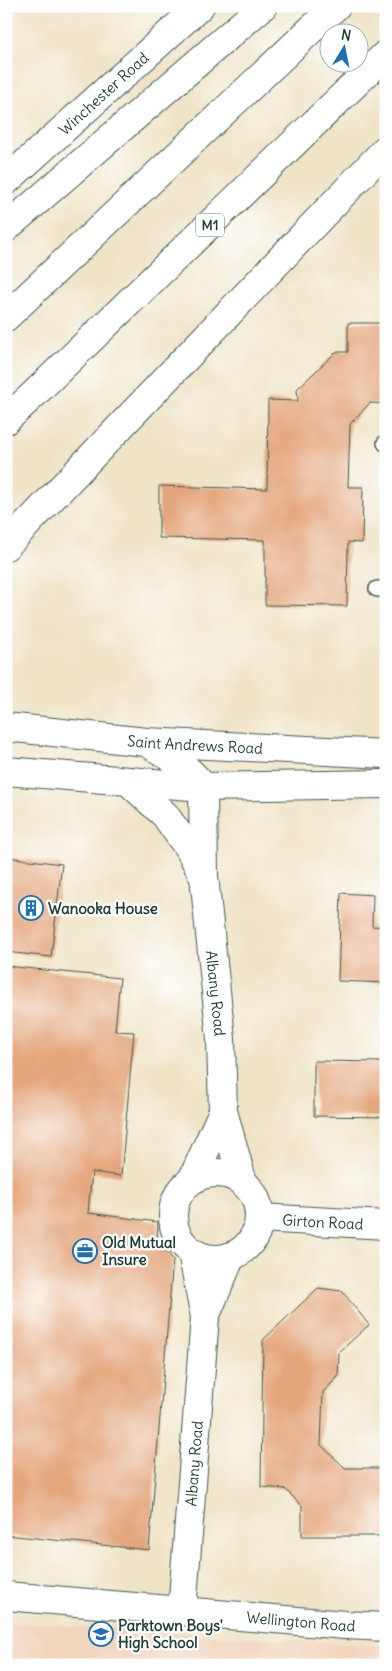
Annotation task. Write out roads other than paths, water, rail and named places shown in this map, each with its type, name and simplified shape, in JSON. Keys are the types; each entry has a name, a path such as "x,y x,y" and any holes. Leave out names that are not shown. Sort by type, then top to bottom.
{"main road":[{"name":"Winchester Road","path":"6,181 200,6"},
{"path":"6,228 263,6"},
{"path":"6,318 336,6"},
{"name":"M1","path":"6,420 386,54"},
{"path":"6,546 386,149"},
{"path":"6,440 33,395"},
{"name":"Saint Andrews Road","path":"6,727 146,742 386,754"},
{"path":"146,742 186,767 203,787"},
{"path":"6,771 203,787 386,784"},
{"name":"Albany Road","path":"128,782 165,815 181,837 204,876"},
{"name":"Albany Road","path":"203,787 204,876 221,1040 223,1111 243,1183"},
{"name":"Albany Road","path":"192,1180 223,1111"},
{"path":"218,1173 231,1176 243,1183 252,1192 258,1205 259,1218 257,1230 251,1241 242,1250 231,1256 219,1259 205,1257 192,1252 182,1242 175,1230 173,1216 175,1202 182,1190 192,1180 204,1175 218,1173"},
{"name":"Girton Road","path":"259,1218 386,1225"},
{"name":"Albany Road","path":"182,1611 206,1318 192,1252"},
{"name":"Albany Road","path":"206,1318 231,1256"},
{"name":"Wellington Road","path":"6,1596 345,1625 386,1626"}],"place":[{"name":"Wanooka House","path":"31,908"},
{"name":"Old Mutual Insure","path":"85,1251"},
{"name":"Parktown Boys' High School","path":"101,1634"}]}
